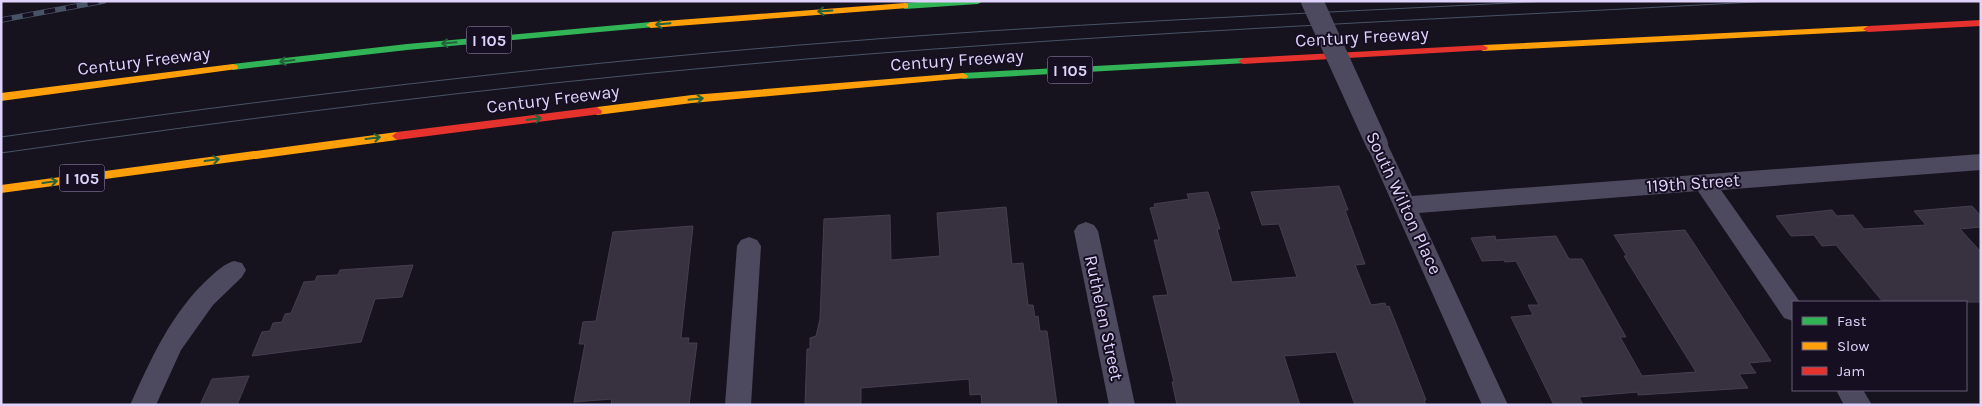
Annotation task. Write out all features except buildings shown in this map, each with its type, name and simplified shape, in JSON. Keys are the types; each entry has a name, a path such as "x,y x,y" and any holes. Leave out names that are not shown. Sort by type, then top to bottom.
{"highway":[{"name":"Century Freeway","path":"1,97 106,82 417,46 735,17 978,1"},
{"name":"Century Freeway","path":"1,189 339,143 692,99 983,74 1981,23"}],"street":[{"name":"South Wilton Place","path":"1312,1 1495,405"},
{"name":"119th Street","path":"1406,205 1981,162"},
{"path":"1704,182 1792,310"},
{"name":"Ruthelen Street","path":"1086,230 1122,405"},
{"path":"738,405 749,246"},
{"path":"143,405 171,344 204,298 234,270"},
{"path":"1850,391 1859,405"}],"tram line":[{"path":"1,137 400,85 600,63 800,45 1080,25 1549,1"},
{"path":"1,153 369,104 553,83 738,65 1126,36 1773,1"}],"railway":[{"path":"1,20 104,1"}],"traffic: fast":[{"path":"905,6 978,1"},
{"path":"233,67 407,47 651,25"},
{"path":"963,76 1243,61"}],"traffic: slow":[{"path":"651,25 905,6"},
{"path":"1483,48 1868,29"},
{"path":"1,97 233,67"},
{"path":"597,111 692,99 963,76"},
{"path":"1,189 397,136"}],"traffic: jam":[{"path":"1868,29 1981,23"},
{"path":"1243,61 1483,48"},
{"path":"397,136 597,111"}]}
